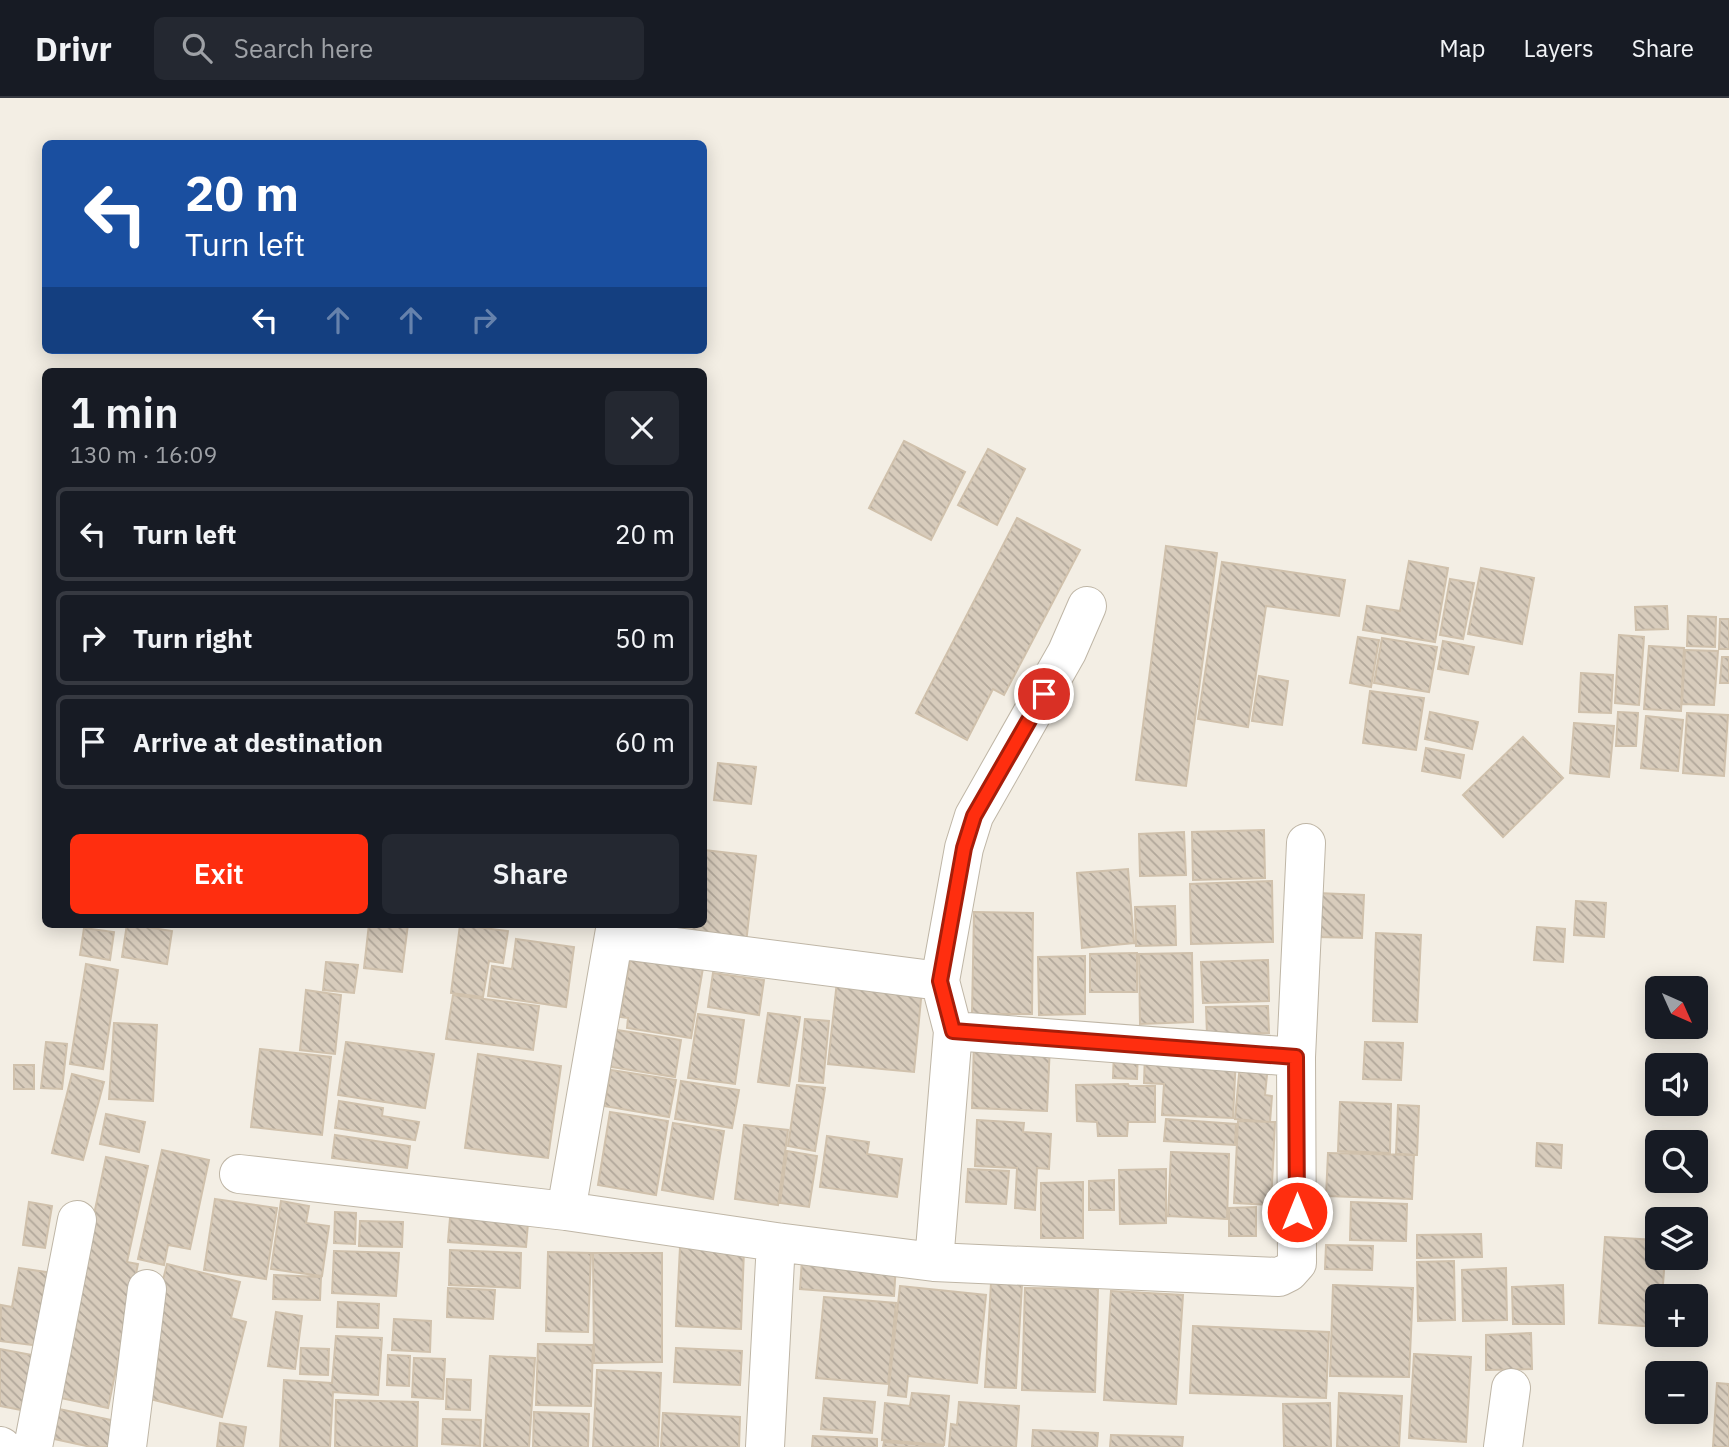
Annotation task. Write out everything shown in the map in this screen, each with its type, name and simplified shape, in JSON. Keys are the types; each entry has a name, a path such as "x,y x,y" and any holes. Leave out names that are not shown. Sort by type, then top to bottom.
{"street":[{"path":"934,1262 953,1031 940,981 964,848 974,816 1067,652 1087,606"},
{"path":"239,1174 566,1211 934,1262 1279,1277 1297,1264 1296,1057 1306,843"},
{"path":"566,1211 615,932 940,981"},
{"path":"953,1031 1296,1057"},
{"path":"33,1447 77,1220"},
{"path":"765,1447 776,1242"},
{"path":"127,1447 147,1289"},
{"path":"1503,1447 1511,1388"}],"building":[{"path":"904,441 965,472 931,540 869,508"},
{"path":"988,449 1025,469 997,525 958,505"},
{"path":"1017,518 1080,550 1004,695 993,689 967,740 916,713"},
{"path":"1166,546 1217,553 1186,786 1136,780"},
{"path":"1409,561 1448,568 1435,642 1363,630 1367,606 1400,611"},
{"path":"1222,562 1345,580 1339,616 1266,606 1248,727 1198,719"},
{"path":"1481,568 1534,578 1522,644 1468,634"},
{"path":"1450,579 1474,583 1463,639 1440,635"},
{"path":"1667,606 1668,629 1636,630 1635,607"},
{"path":"1688,616 1716,617 1715,647 1687,646"},
{"path":"1720,619 1729,619 1729,649 1719,649"},
{"path":"1619,635 1644,637 1639,705 1615,703"},
{"path":"1358,637 1379,640 1371,687 1350,683"},
{"path":"1382,638 1437,647 1429,692 1374,683"},
{"path":"1443,641 1474,647 1468,674 1438,669"},
{"path":"1649,646 1684,648 1681,711 1644,709"},
{"path":"1685,650 1718,651 1714,705 1682,704"},
{"path":"1722,657 1729,657 1729,683 1720,683"},
{"path":"1581,673 1613,675 1611,713 1579,712"},
{"path":"1259,676 1288,681 1282,725 1252,721"},
{"path":"1370,691 1424,698 1416,750 1363,743"},
{"path":"1430,712 1478,722 1472,749 1425,739"},
{"path":"1618,712 1638,713 1636,746 1616,746"},
{"path":"1687,713 1728,715 1724,776 1683,773"},
{"path":"1646,716 1683,720 1678,771 1641,768"},
{"path":"1574,723 1614,726 1609,777 1570,773"},
{"path":"1523,737 1563,778 1503,837 1463,795"},
{"path":"1426,748 1464,755 1460,778 1422,771"},
{"path":"718,763 756,767 751,804 714,800"},
{"path":"1264,830 1265,878 1193,880 1192,832"},
{"path":"1184,832 1186,875 1140,876 1139,834"},
{"path":"707,850 756,856 746,943 657,928 707,928"},
{"path":"1128,869 1134,943 1082,948 1077,873"},
{"path":"1272,881 1273,942 1191,944 1190,884"},
{"path":"1317,893 1364,895 1362,938 1316,937"},
{"path":"1576,901 1606,903 1604,937 1574,935"},
{"path":"1175,906 1176,945 1136,946 1135,907"},
{"path":"974,912 1033,913 1032,1014 972,1014"},
{"path":"1537,927 1565,929 1563,962 1534,960"},
{"path":"84,928 114,932 110,960 80,955"},
{"path":"126,928 172,931 167,964 122,957"},
{"path":"369,928 408,928 402,972 364,968"},
{"path":"460,928 508,931 503,963 489,961 483,997 451,993"},
{"path":"1376,933 1421,935 1417,1022 1373,1021"},
{"path":"516,939 574,947 566,1007 488,996 492,966 512,969"},
{"path":"643,952 704,962 691,1038 627,1028 628,1018 620,1017 630,960 641,962"},
{"path":"1137,953 1137,992 1090,992 1090,954"},
{"path":"1192,953 1193,1022 1140,1024 1139,954"},
{"path":"1085,956 1085,1014 1039,1015 1038,957"},
{"path":"1268,960 1269,1001 1203,1003 1201,962"},
{"path":"326,962 358,965 354,993 323,990"},
{"path":"86,964 118,970 103,1069 70,1064"},
{"path":"713,973 764,980 759,1015 708,1007"},
{"path":"837,981 922,989 914,1072 828,1064"},
{"path":"306,990 341,995 335,1054 300,1050"},
{"path":"453,995 539,1006 533,1050 446,1039"},
{"path":"1268,1006 1269,1033 1207,1035 1206,1007"},
{"path":"768,1013 800,1017 789,1086 758,1082"},
{"path":"698,1014 744,1020 735,1084 688,1078"},
{"path":"805,1019 829,1021 823,1083 799,1081"},
{"path":"114,1023 157,1025 153,1101 109,1099"},
{"path":"611,1029 681,1040 675,1077 605,1066"},
{"path":"46,1042 67,1044 62,1089 41,1088"},
{"path":"346,1042 434,1054 425,1108 338,1095"},
{"path":"1365,1042 1403,1043 1401,1080 1363,1079"},
{"path":"974,1043 1050,1045 1047,1111 972,1108"},
{"path":"260,1049 331,1057 322,1135 251,1127"},
{"path":"1114,1050 1138,1050 1137,1079 1113,1078"},
{"path":"1145,1052 1236,1056 1233,1118 1162,1115 1164,1084 1144,1083"},
{"path":"478,1054 561,1066 548,1158 465,1148"},
{"path":"1240,1063 1268,1065 1265,1095 1272,1096 1270,1122 1235,1119"},
{"path":"14,1065 34,1065 34,1089 14,1089"},
{"path":"611,1070 676,1080 669,1117 604,1106"},
{"path":"72,1074 104,1082 83,1160 52,1153"},
{"path":"681,1081 739,1090 732,1128 675,1119"},
{"path":"797,1085 825,1088 815,1151 788,1146"},
{"path":"1076,1085 1155,1086 1155,1122 1128,1122 1127,1136 1098,1136 1097,1122 1077,1121"},
{"path":"339,1101 383,1108 382,1116 419,1122 415,1140 335,1128"},
{"path":"1340,1102 1391,1104 1390,1153 1338,1151"},
{"path":"1398,1105 1419,1106 1417,1155 1396,1154"},
{"path":"610,1112 668,1121 656,1195 598,1185"},
{"path":"106,1114 145,1122 139,1152 100,1144"},
{"path":"1166,1119 1236,1124 1235,1145 1164,1141"},
{"path":"977,1120 1024,1123 1023,1132 1051,1134 1049,1169 1037,1168 1035,1210 1015,1208 1017,1168 975,1166"},
{"path":"1238,1121 1275,1122 1271,1205 1234,1203"},
{"path":"673,1123 724,1131 713,1199 662,1190"},
{"path":"744,1125 788,1130 778,1205 735,1199"},
{"path":"335,1135 410,1146 407,1168 332,1158"},
{"path":"827,1136 869,1142 867,1154 902,1159 897,1197 820,1187"},
{"path":"1537,1143 1562,1145 1561,1168 1536,1166"},
{"path":"162,1150 209,1160 190,1249 168,1245 164,1265 138,1259"},
{"path":"787,1151 817,1156 809,1207 780,1203"},
{"path":"1171,1152 1229,1154 1227,1219 1168,1216"},
{"path":"1328,1153 1414,1155 1412,1199 1326,1196"},
{"path":"106,1157 148,1166 127,1262 138,1264 108,1408 56,1397"},
{"path":"968,1169 1009,1171 1006,1204 966,1202"},
{"path":"1166,1169 1166,1223 1120,1224 1119,1170"},
{"path":"1114,1180 1114,1210 1089,1210 1089,1181"},
{"path":"1083,1182 1083,1238 1041,1238 1041,1183"},
{"path":"215,1199 277,1208 266,1279 204,1270"},
{"path":"281,1201 309,1206 306,1223 329,1226 322,1276 271,1269"},
{"path":"29,1202 52,1206 45,1248 23,1245"},
{"path":"1351,1202 1407,1204 1406,1241 1350,1240"},
{"path":"1256,1207 1256,1236 1229,1236 1229,1208"},
{"path":"335,1212 356,1213 355,1244 334,1243"},
{"path":"450,1218 528,1223 526,1247 448,1242"},
{"path":"360,1221 403,1222 402,1247 359,1246"},
{"path":"1481,1234 1482,1257 1417,1258 1417,1235"},
{"path":"1605,1237 1645,1239 1645,1270 1664,1270 1663,1284 1645,1284 1645,1326 1599,1323"},
{"path":"1326,1245 1373,1246 1372,1270 1325,1269"},
{"path":"680,1247 744,1250 741,1329 676,1326"},
{"path":"450,1250 521,1253 520,1288 449,1285"},
{"path":"334,1251 399,1253 396,1296 332,1293"},
{"path":"548,1252 591,1253 588,1332 546,1331"},
{"path":"593,1253 662,1253 662,1362 594,1363"},
{"path":"802,1259 896,1265 894,1296 800,1289"},
{"path":"1454,1261 1455,1320 1418,1321 1417,1262"},
{"path":"167,1264 240,1282 231,1318 246,1322 222,1417 134,1395"},
{"path":"19,1268 60,1274 48,1347 0,1341 1,1305 12,1307"},
{"path":"1506,1268 1507,1320 1463,1321 1462,1270"},
{"path":"274,1275 321,1277 320,1300 273,1299"},
{"path":"991,1283 1022,1284 1016,1388 985,1387"},
{"path":"1333,1285 1413,1288 1409,1377 1330,1376"},
{"path":"1563,1285 1564,1324 1513,1324 1512,1287"},
{"path":"900,1286 986,1295 977,1383 908,1376 906,1397 888,1395"},
{"path":"448,1288 495,1290 493,1319 447,1317"},
{"path":"1025,1288 1098,1289 1095,1392 1022,1390"},
{"path":"1111,1291 1183,1295 1176,1404 1104,1400"},
{"path":"824,1297 896,1303 888,1384 816,1378"},
{"path":"338,1302 379,1304 378,1328 337,1327"},
{"path":"276,1312 302,1316 295,1369 268,1366"},
{"path":"394,1319 431,1321 430,1352 392,1350"},
{"path":"1193,1326 1329,1332 1326,1398 1190,1393"},
{"path":"1531,1333 1532,1369 1486,1370 1486,1335"},
{"path":"336,1336 382,1338 378,1395 333,1392 330,1447 280,1447 284,1380 332,1383"},
{"path":"538,1344 593,1345 591,1406 536,1405"},
{"path":"301,1348 329,1349 328,1375 300,1374"},
{"path":"676,1348 742,1351 740,1385 674,1382"},
{"path":"0,1349 48,1358 37,1413 0,1406"},
{"path":"1414,1354 1471,1357 1466,1442 1409,1438"},
{"path":"388,1355 410,1356 409,1386 387,1385"},
{"path":"490,1356 535,1358 529,1447 484,1447"},
{"path":"414,1358 445,1359 443,1399 412,1397"},
{"path":"597,1370 661,1373 658,1447 593,1447"},
{"path":"447,1379 471,1380 470,1410 446,1409"},
{"path":"1717,1383 1729,1384 1729,1447 1713,1447"},
{"path":"912,1393 949,1396 944,1445 882,1440 885,1403 910,1406"},
{"path":"1339,1393 1402,1396 1399,1447 1337,1447"},
{"path":"824,1398 875,1402 872,1433 821,1429"},
{"path":"336,1400 418,1402 417,1447 335,1447"},
{"path":"959,1402 1019,1406 1016,1447 949,1447 951,1424 957,1425"},
{"path":"1330,1403 1331,1447 1284,1447 1283,1404"},
{"path":"59,1409 116,1421 111,1447 91,1447 54,1439"},
{"path":"534,1412 589,1414 588,1447 533,1447"},
{"path":"663,1413 740,1417 739,1447 661,1447"},
{"path":"443,1419 481,1420 480,1446 442,1444"},
{"path":"220,1423 246,1427 243,1447 217,1447"},
{"path":"1033,1430 1098,1433 1097,1447 1032,1447"},
{"path":"1111,1435 1183,1437 1182,1447 1110,1447"},
{"path":"813,1436 877,1439 877,1447 812,1447"},
{"path":"884,1442 943,1446 943,1447 883,1447"}],"route":[{"path":"1044,694 974,816 964,848 940,981 953,1031 1296,1057 1297,1212"}]}
